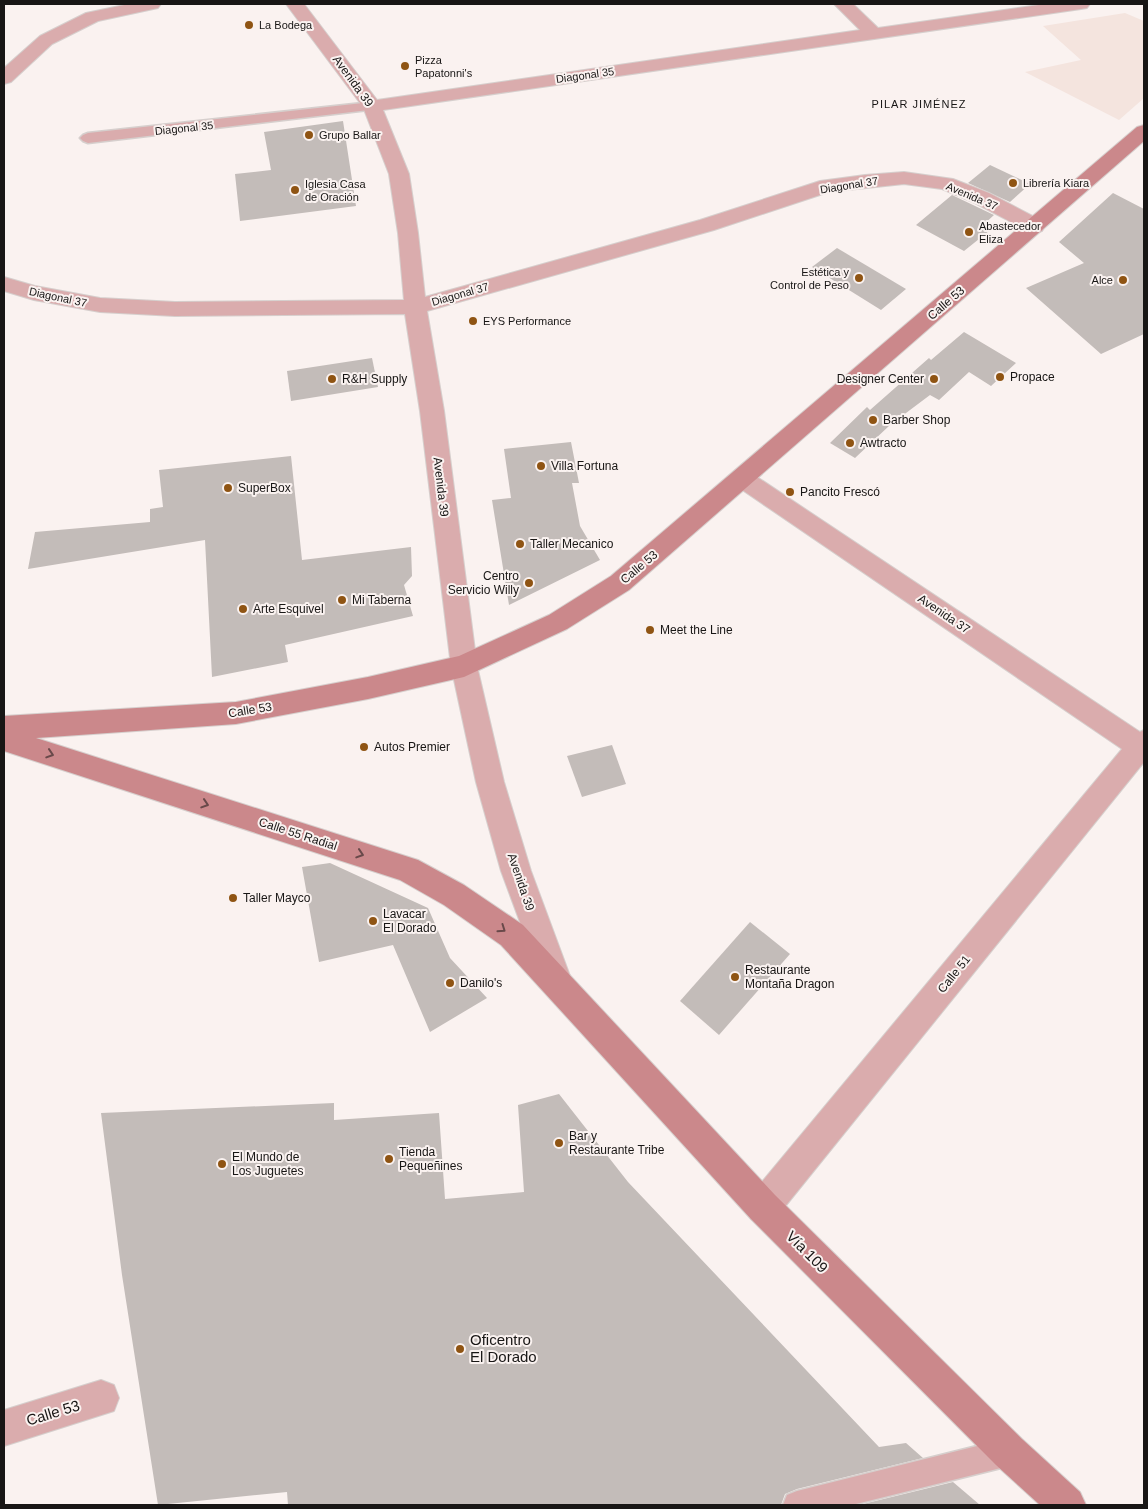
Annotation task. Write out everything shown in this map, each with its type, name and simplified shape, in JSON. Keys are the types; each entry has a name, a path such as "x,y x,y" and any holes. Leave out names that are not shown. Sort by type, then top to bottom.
{"main road":[{"name":"Calle 53","path":"4,728 236,713 368,688 464,666 558,622 620,583 1142,137"},
{"name":"Calle 55 Radial","path":"4,739 408,869 454,895 512,935 559,988"},
{"name":"Vía 109","path":"559,988 763,1207 1009,1452 1067,1505"}],"street":[{"path":"4,78 46,40 92,17 152,4"},
{"name":"Avenida 39","path":"295,4 372,106 399,174 408,233 415,307 432,411 464,666 490,782 516,871 559,988"},
{"path":"843,4 873,32"},
{"name":"Diagonal 35","path":"372,106 1071,4"},
{"name":"Diagonal 37","path":"4,284 34,293 100,305 175,309 415,307 707,225 827,186 865,180 904,178"},
{"name":"Avenida 37","path":"904,178 946,183 982,198 1036,226"},
{"name":"Avenida 37","path":"743,479 1143,746"},
{"name":"Calle 51","path":"763,1207 1143,746"},
{"name":"Calle 53","path":"4,1428 101,1398"}],"lane":[{"name":"Diagonal 35","path":"88,138 372,106"},
{"path":"797,1505 937,1468 1009,1452"}],"shaded area":[{"path":"1125,13 1144,21 1144,98 1119,120 1025,72 1081,60 1043,26"}],"building":[{"name":"Iglesia Casa de Oración","path":"343,121 356,206 240,221 235,174 271,170 264,132"},
{"path":"990,165 1030,184 1010,202 968,183"},
{"path":"1113,193 1144,209 1144,334 1101,354 1026,288 1084,263 1059,242"},
{"path":"952,195 994,215 981,227 989,231 964,251 916,225"},
{"name":"Estética y Control de Peso","path":"837,248 906,289 881,310 812,267"},
{"path":"964,332 1016,363 991,386 969,372 939,400 930,395 890,425 855,458 830,443 867,407 870,410 929,358 931,360"},
{"name":"R&H Supply","path":"372,358 378,387 291,401 287,371"},
{"path":"571,442 579,483 572,483 580,526 600,560 509,605 492,500 511,498 504,449"},
{"path":"291,456 302,560 411,547 412,576 404,585 413,616 285,645 288,662 212,677 205,540 28,569 35,532 150,522 150,509 163,507 159,470"},
{"path":"612,745 626,784 582,797 567,756"},
{"name":"Lavacar El Dorado","path":"330,863 428,908 450,958 487,998 430,1032 393,945 319,962 302,867"},
{"name":"Restaurante Montaña Dragon","path":"750,922 790,954 719,1035 680,1001"},
{"name":"Oficentro El Dorado","path":"559,1094 628,1182 879,1447 906,1443 923,1458 797,1489 785,1494 781,1505 288,1505 287,1492 158,1505 122,1275 101,1113 334,1103 334,1120 439,1113 445,1199 524,1192 518,1105"},
{"path":"953,1482 980,1505 859,1505"}],"place":[{"name":"La Bodega","path":"249,25"},
{"name":"Pizza Papatonni's","path":"405,66"},
{"name":"Grupo Ballar","path":"309,135"},
{"name":"Librería Kiara","path":"1013,183"},
{"name":"Iglesia Casa de Oración","path":"295,190"},
{"name":"Abastecedor Eliza","path":"969,232"},
{"name":"Estética y Control de Peso","path":"859,278"},
{"name":"Alce","path":"1123,280"},
{"name":"EYS Performance","path":"473,321"},
{"name":"Propace","path":"1000,377"},
{"name":"R&H Supply","path":"332,379"},
{"name":"Designer Center","path":"934,379"},
{"name":"Barber Shop","path":"873,420"},
{"name":"Awtracto","path":"850,443"},
{"name":"Villa Fortuna","path":"541,466"},
{"name":"SuperBox","path":"228,488"},
{"name":"Pancito Frescó","path":"790,492"},
{"name":"Taller Mecanico","path":"520,544"},
{"name":"Centro Servicio Willy","path":"529,583"},
{"name":"Mi Taberna","path":"342,600"},
{"name":"Arte Esquivel","path":"243,609"},
{"name":"Meet the Line","path":"650,630"},
{"name":"Autos Premier","path":"364,747"},
{"name":"Taller Mayco","path":"233,898"},
{"name":"Lavacar El Dorado","path":"373,921"},
{"name":"Restaurante Montaña Dragon","path":"735,977"},
{"name":"Danilo's","path":"450,983"},
{"name":"Bar y Restaurante Tribe","path":"559,1143"},
{"name":"Tienda Pequeñines","path":"389,1159"},
{"name":"El Mundo de Los Juguetes","path":"222,1164"},
{"name":"Oficentro El Dorado","path":"460,1349"}],"district":[{"name":"PILAR JIMÉNEZ","path":"919,104"}]}
